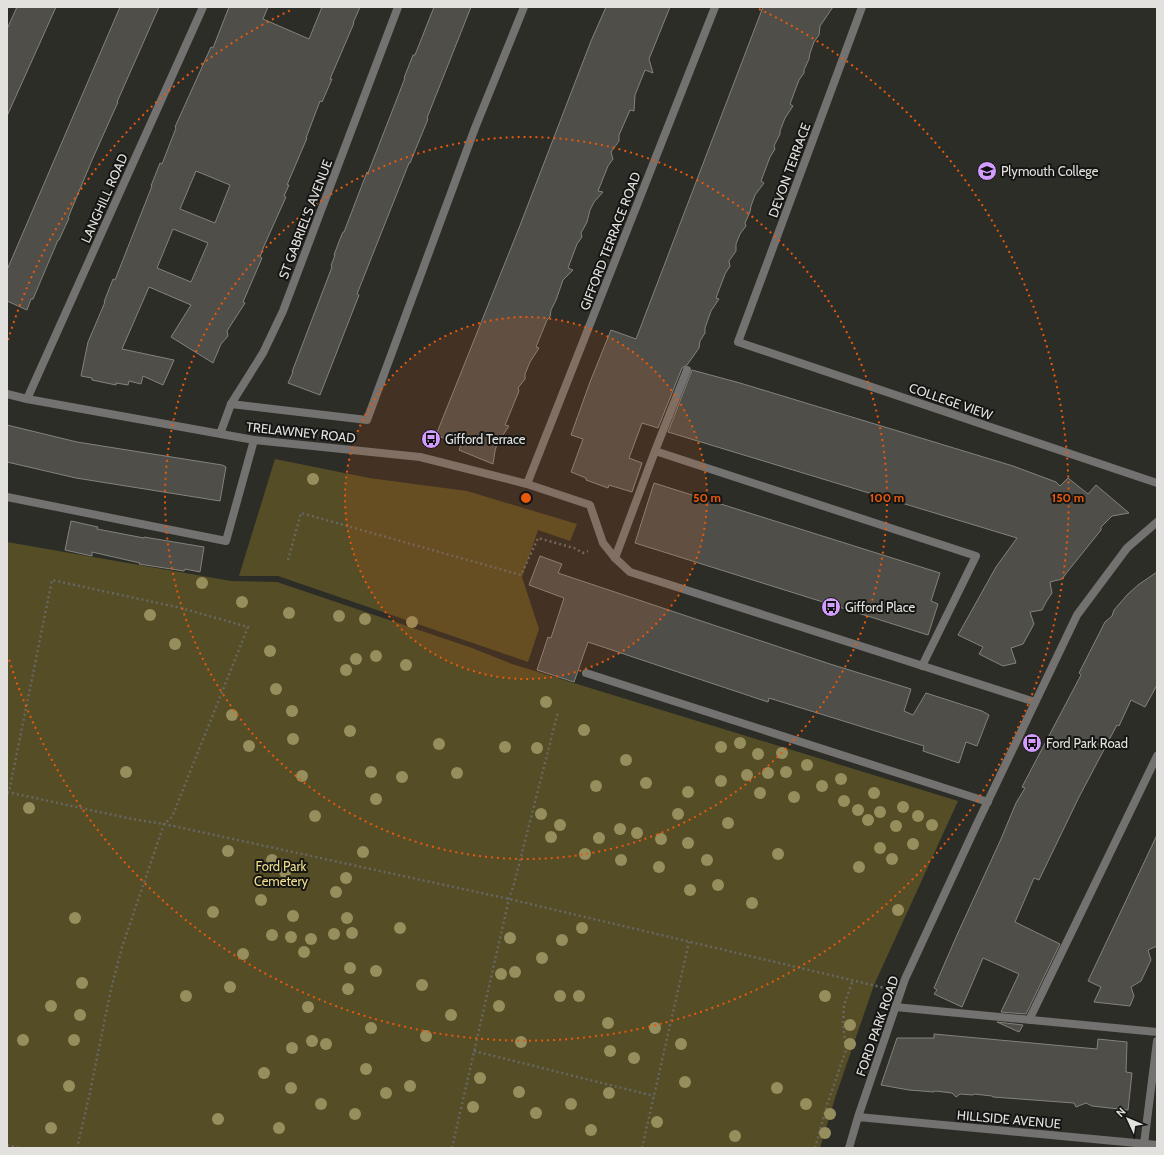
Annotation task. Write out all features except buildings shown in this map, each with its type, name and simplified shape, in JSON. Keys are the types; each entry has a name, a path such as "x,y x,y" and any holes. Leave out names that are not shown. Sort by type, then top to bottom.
{"street":[{"name":"LANGHILL ROAD","path":"27,399 203,7"},
{"name":"ST GABRIEL'S AVENUE","path":"220,434 231,404 263,353 283,311 398,7"},
{"path":"231,404 367,420 475,128 524,7"},
{"name":"GIFFORD TERRACE ROAD","path":"527,484 714,7"},
{"name":"DEVON TERRACE","path":"738,342 862,7"},
{"name":"COLLEGE VIEW","path":"738,342 1157,483"},
{"path":"615,558 687,370"},
{"name":"TRELAWNEY ROAD","path":"7,394 27,399 254,440 420,456 527,484 590,505 603,543"},
{"path":"7,497 226,541 254,440"},
{"path":"655,451 976,556 922,666"},
{"name":"FORD PARK ROAD","path":"849,1148 900,992 1077,615 1127,548 1157,522"},
{"path":"603,543 615,558 630,572 1035,702"},
{"path":"586,673 988,802"},
{"path":"1029,1020 1157,756"},
{"path":"895,1007 1157,1032"},
{"path":"1144,1144 1157,1041"},
{"name":"HILLSIDE AVENUE","path":"858,1117 1157,1145"}],"path":[{"path":"288,560 300,513 521,575 538,538 574,548 583,553 603,543"},
{"path":"77,1148 111,989 122,947 164,824 172,817 248,627 181,608 52,580 8,792 132,820 164,824 509,899 900,992"},
{"path":"452,1148 509,899 558,712"},
{"path":"642,1148 689,942"},
{"path":"815,1148 827,1105 846,1050 843,1024 844,1005 853,980"},
{"path":"474,1051 654,1096"},
{"path":"7,1145 20,1148"}],"green space":[{"path":"275,459 369,478 467,491 577,524 570,541 538,530 522,577 539,629 528,662 278,576 239,576"},
{"name":"Ford Park Cemetery","path":"7,542 231,581 277,582 472,648 512,664 958,801 874,985 836,1095 820,1148 7,1148"}],"place":[{"name":"Plymouth College","path":"987,171"},
{"name":"Gifford Terrace","path":"431,439"},
{"name":"Gifford Place","path":"831,607"},
{"name":"Ford Park Road","path":"1032,743"}]}
